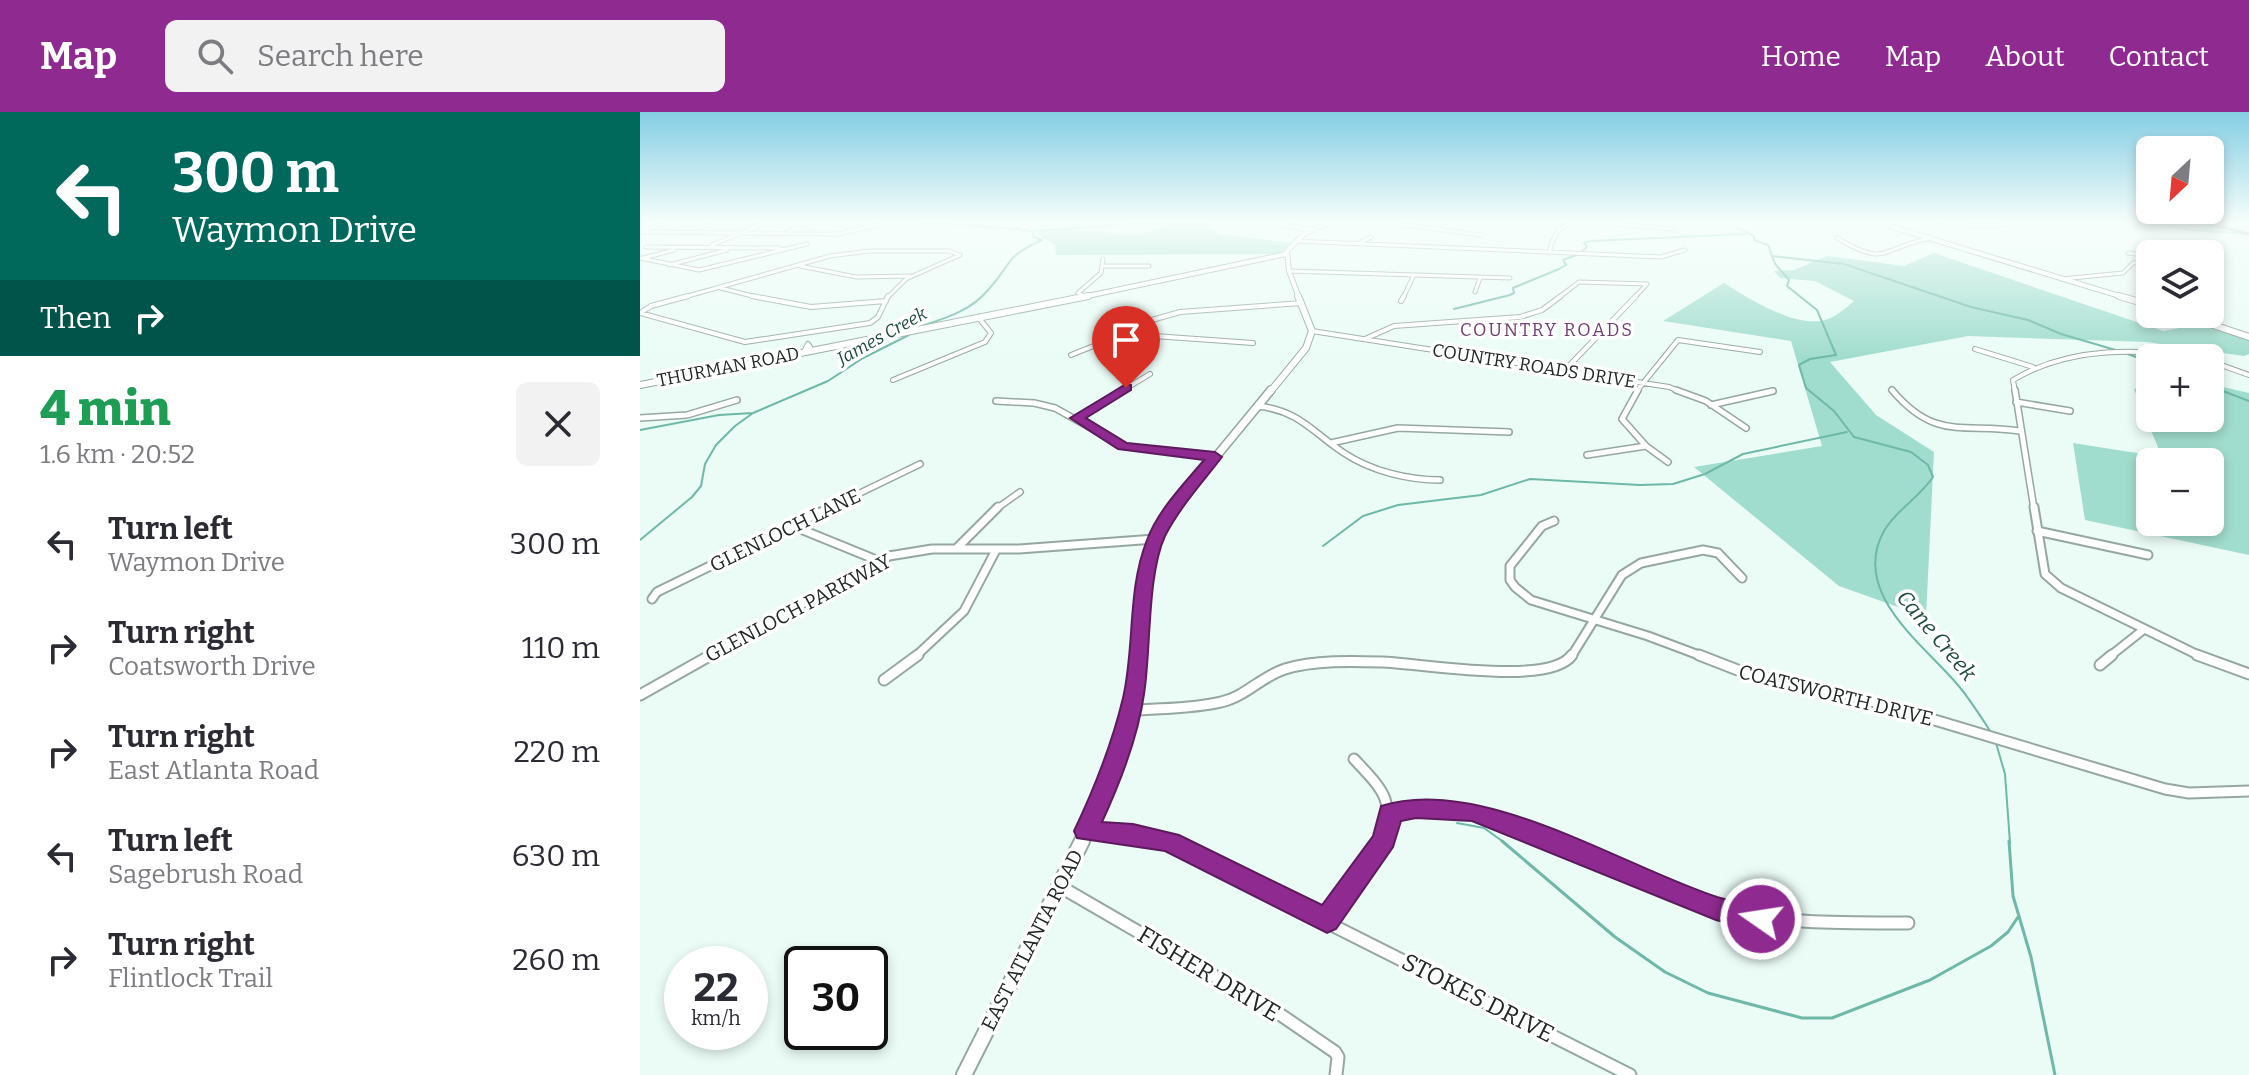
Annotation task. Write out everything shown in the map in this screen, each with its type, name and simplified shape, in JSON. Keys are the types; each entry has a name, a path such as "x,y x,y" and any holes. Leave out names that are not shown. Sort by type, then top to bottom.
{"street":[{"path":"681,267 705,270 717,267"},
{"path":"640,313 651,306 791,267"},
{"path":"807,267 856,277 914,275"},
{"path":"640,313 734,341 758,341 875,322 891,291 914,275 934,267"},
{"path":"1084,296 1078,293 1101,273 1102,267"},
{"name":"THURMAN ROAD","path":"640,385 804,352 810,347 978,317 1224,267"},
{"path":"1288,267 1312,331"},
{"path":"2021,267 2136,301"},
{"path":"2061,279 2123,273 2129,267"},
{"path":"1289,271 1510,278"},
{"path":"1401,301 1414,275"},
{"path":"1475,292 1480,278"},
{"path":"1365,339 1381,329 1394,326 1499,320 1542,310 1579,282 1647,284 1565,370"},
{"path":"719,287 789,305 811,307 886,301"},
{"path":"1140,335 1152,320 1180,312 1302,303"},
{"path":"893,380 985,342 991,333 978,317"},
{"path":"1499,320 1519,335"},
{"path":"2222,328 2249,337"},
{"name":"COUNTRY ROADS DRIVE","path":"1312,331 1643,382 1683,391 1746,428"},
{"name":"EAST ATLANTA ROAD","path":"964,1075 1061,887 1106,788 1130,711 1144,593 1155,539 1180,499 1302,353 1312,331"},
{"path":"808,333 810,347"},
{"path":"1071,355 1106,341 1140,335 1253,343"},
{"path":"1668,462 1646,446 1622,419 1623,410 1643,382 1680,339 1760,352"},
{"path":"1975,349 2033,367"},
{"path":"2136,354 2112,352 2033,367 2013,380 2045,574 2061,588 2187,652 2249,674"},
{"path":"2224,366 2249,375"},
{"path":"1076,418 1150,374"},
{"path":"1892,390 1912,412 1923,419 1943,424 2020,431"},
{"path":"1711,405 1773,391"},
{"path":"640,418 687,415 737,400"},
{"path":"996,401 1034,403 1076,418 1123,446 1215,457"},
{"path":"2016,402 2070,411"},
{"path":"1258,406 1296,414 1343,453 1368,465 1440,480"},
{"path":"1331,443 1398,428 1509,432"},
{"path":"1587,455 1646,446"},
{"name":"GLENLOCH LANE","path":"652,599 657,592 920,464"},
{"path":"957,548 1007,499 1020,492"},
{"name":"COATSWORTH DRIVE","path":"1554,521 1542,526 1510,566 1510,580 1531,600 1657,639 1753,676 1851,695 2165,789 2189,793 2249,791"},
{"path":"793,526 879,561"},
{"path":"2037,531 2148,555"},
{"name":"GLENLOCH PARKWAY","path":"640,695 879,561 914,549 996,550 1155,539"},
{"path":"884,680 951,626 968,605 996,550"},
{"path":"1130,711 1219,703 1235,698 1283,669 1306,665 1382,662 1514,672 1546,670 1569,660 1622,575 1650,560 1712,551 1742,578"},
{"path":"2100,665 2143,630"},
{"path":"1086,831 1170,842 1327,921 1385,840 1390,813 1382,792 1354,759"},
{"path":"1390,813 1416,808 1474,812 1716,909 1743,916 1778,922 1908,923"},
{"name":"FISHER DRIVE","path":"1061,887 1278,1013 1335,1052 1338,1057 1336,1075"},
{"name":"STOKES DRIVE","path":"1327,921 1630,1075"}],"green space":[{"path":"1801,267 1975,267 2136,322 2136,328 2163,331 2223,328 2249,337 2249,354 2224,353 2224,344 1968,336 1830,362 1876,415 1934,452 1926,617 1839,586 1694,467 1822,446 1791,341 1663,321 1724,283 1774,311 1803,320 1828,319 1854,301 1815,281 1780,278 1774,271"},
{"path":"2224,387 2249,393 2249,555 2160,536 2224,536 2224,448 2158,448 2152,432 2224,432"},
{"path":"2073,443 2136,453 2136,531 2085,520"}],"waterway":[{"name":"James Creek","path":"916,328 973,304 1006,267"},
{"path":"1454,309 1510,295 1514,293 1513,288 1563,267"},
{"name":"Cane Creek","path":"1778,267 1789,280 1787,286 1817,310 1836,355 1810,359 1799,365 1806,388 1834,411 1854,437 1911,452 1928,465 1933,477 1884,531 1876,553 1876,575 1895,615 1962,690 1992,734"},
{"path":"1853,267 1971,307 2028,320 2061,334 2119,351"},
{"name":"James Creek","path":"753,413 828,381 863,358 909,335"},
{"path":"2125,353 2136,357"},
{"path":"2224,391 2249,401"},
{"path":"640,430 719,415 753,413"},
{"name":"James Creek","path":"640,540 692,497 701,486 705,464 716,445 753,413"},
{"path":"1323,546 1363,516 1398,505 1481,495 1530,479 1673,484 1705,474 1743,454 1847,432"},
{"name":"Cane Creek","path":"1996,743 2005,774 2010,843"},
{"path":"1457,823 1484,828 1505,843"},
{"path":"1502,841 1615,937 1665,972 1708,993 1802,1018 1832,1018 1930,980 1991,946 2008,932 2018,917"},
{"name":"Cane Creek","path":"2009,841 2013,896 2031,957 2055,1075"}],"district":[{"name":"COUNTRY ROADS","path":"1547,330"}],"route":[{"path":"1126,388 1076,418 1123,446 1215,457 1180,499 1155,539 1144,593 1134,697 1106,788 1086,831 1170,842 1327,921 1385,840 1390,813 1416,808 1456,809 1474,812 1526,831 1716,909 1761,919"}]}
